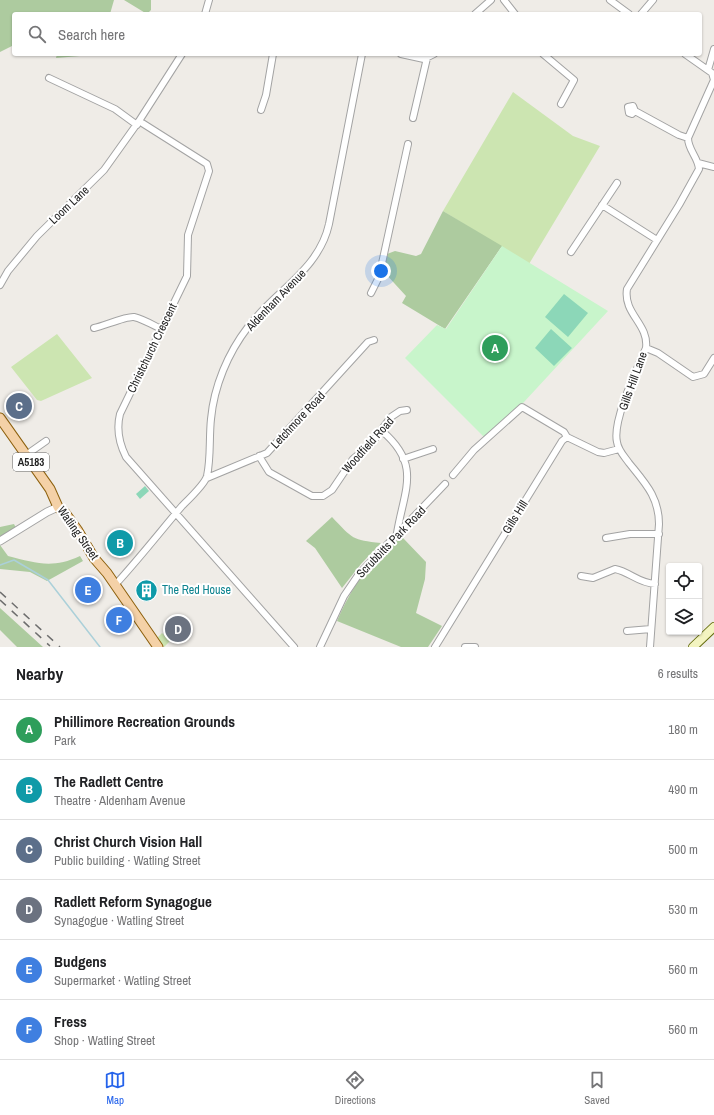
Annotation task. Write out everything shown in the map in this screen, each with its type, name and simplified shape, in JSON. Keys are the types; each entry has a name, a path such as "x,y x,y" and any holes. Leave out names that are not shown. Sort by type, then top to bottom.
{"main road":[{"name":"Watling Street","path":"0,418 50,489 58,507 65,512 90,549 94,558 107,572 158,647"},
{"path":"693,647 713,630"}],"street":[{"path":"206,12 209,0"},
{"path":"477,12 492,0"},
{"path":"504,0 513,12"},
{"path":"610,0 626,12"},
{"path":"643,12 653,0"},
{"path":"708,70 714,49"},
{"name":"Loom Lane","path":"0,285 12,266 37,236 88,188 104,170 138,123 181,56"},
{"path":"261,110 266,95 273,56"},
{"name":"Aldenham Avenue","path":"207,478 211,417 214,399 232,352 258,314 312,262 325,238 362,56"},
{"path":"407,56 413,58 427,58 430,56"},
{"path":"545,56 574,80 561,104"},
{"path":"687,56 708,70 713,76 713,85 688,138 690,148 698,163 714,166"},
{"path":"413,118 427,58"},
{"path":"49,78 115,109 138,123"},
{"path":"635,112 679,135 688,138"},
{"name":"Christchurch Crescent","path":"138,123 189,151 209,167 188,235 187,276 120,414 118,435 126,457 294,647"},
{"path":"371,292 379,277 408,144"},
{"name":"Gills Hill Lane","path":"619,449 617,442 617,429 626,400 646,348 646,335 641,325 628,308 626,295 629,285 696,175 699,169 698,163"},
{"path":"571,252 617,183"},
{"path":"602,205 657,240"},
{"path":"94,328 110,324 127,317 140,319 161,329"},
{"name":"Letchmore Road","path":"207,478 270,450 368,342 374,340"},
{"path":"646,348 658,353 689,376 697,377 704,374 714,358"},
{"path":"453,475 474,450 522,407 564,432 567,437 598,452 604,453 619,449 656,500 659,516 659,534 650,647"},
{"name":"Woodfield Road","path":"259,456 269,472 312,496 323,496 332,490 353,459 371,444 391,417 400,411 407,410"},
{"path":"382,431 393,440 408,472 407,492 397,533"},
{"name":"Gills Hill","path":"437,646 562,440 567,437"},
{"path":"26,455 46,441"},
{"path":"403,459 433,449"},
{"path":"115,585 207,478"},
{"name":"Scrubbitts Park Road","path":"320,647 352,583 397,533 406,527 445,484"},
{"path":"0,541 47,512 58,507"},
{"path":"606,538 630,534 659,534"},
{"path":"581,576 593,578 615,569 625,572 641,582 655,584"},
{"path":"627,631 651,629"},
{"path":"465,647 475,647"}],"green space":[{"path":"0,0 114,0 111,12 12,12 12,46 0,52"},
{"path":"124,0 151,0 151,10 149,12 144,12"},
{"path":"56,56 80,56 56,58"},
{"path":"513,92 573,136 600,146 529,264 443,211"},
{"path":"443,211 502,246 445,329 402,303 406,296 384,272 387,254 395,251 416,256 421,254"},
{"path":"502,246 608,311 524,402 485,438 405,358 437,325 446,329"},
{"path":"564,294 588,313 568,337 545,317"},
{"path":"551,329 572,348 554,366 535,348"},
{"path":"57,334 92,378 41,401 37,400 11,367"},
{"path":"145,486 149,491 140,499 136,494"},
{"path":"332,517 344,530 354,537 364,541 381,543 361,564 342,588 315,548 306,541"},
{"path":"14,524 16,528 0,538 0,527"},
{"path":"403,538 426,562 425,579 416,613 442,626 428,647 401,647 337,621 356,585 372,562 392,544"},
{"path":"0,545 8,556 36,563 52,564 80,556 83,561 47,581 30,572 0,569"},
{"path":"0,608 43,647 17,647 0,630"},
{"path":"162,633 170,641 164,647 157,638"}],"waterway":[{"path":"0,565 14,560 48,580 100,647"}],"railway":[{"path":"0,592 60,647"},
{"path":"0,600 50,646"}],"place":[{"name":"Phillimore Recreation Grounds","path":"495,348"},
{"name":"Christ Church Vision Hall","path":"19,406"},
{"name":"The Radlett Centre","path":"120,543"},
{"name":"Budgens","path":"88,590"},
{"name":"The Red House","path":"147,590"},
{"name":"Fress","path":"119,620"},
{"name":"Radlett Reform Synagogue","path":"178,629"}]}
